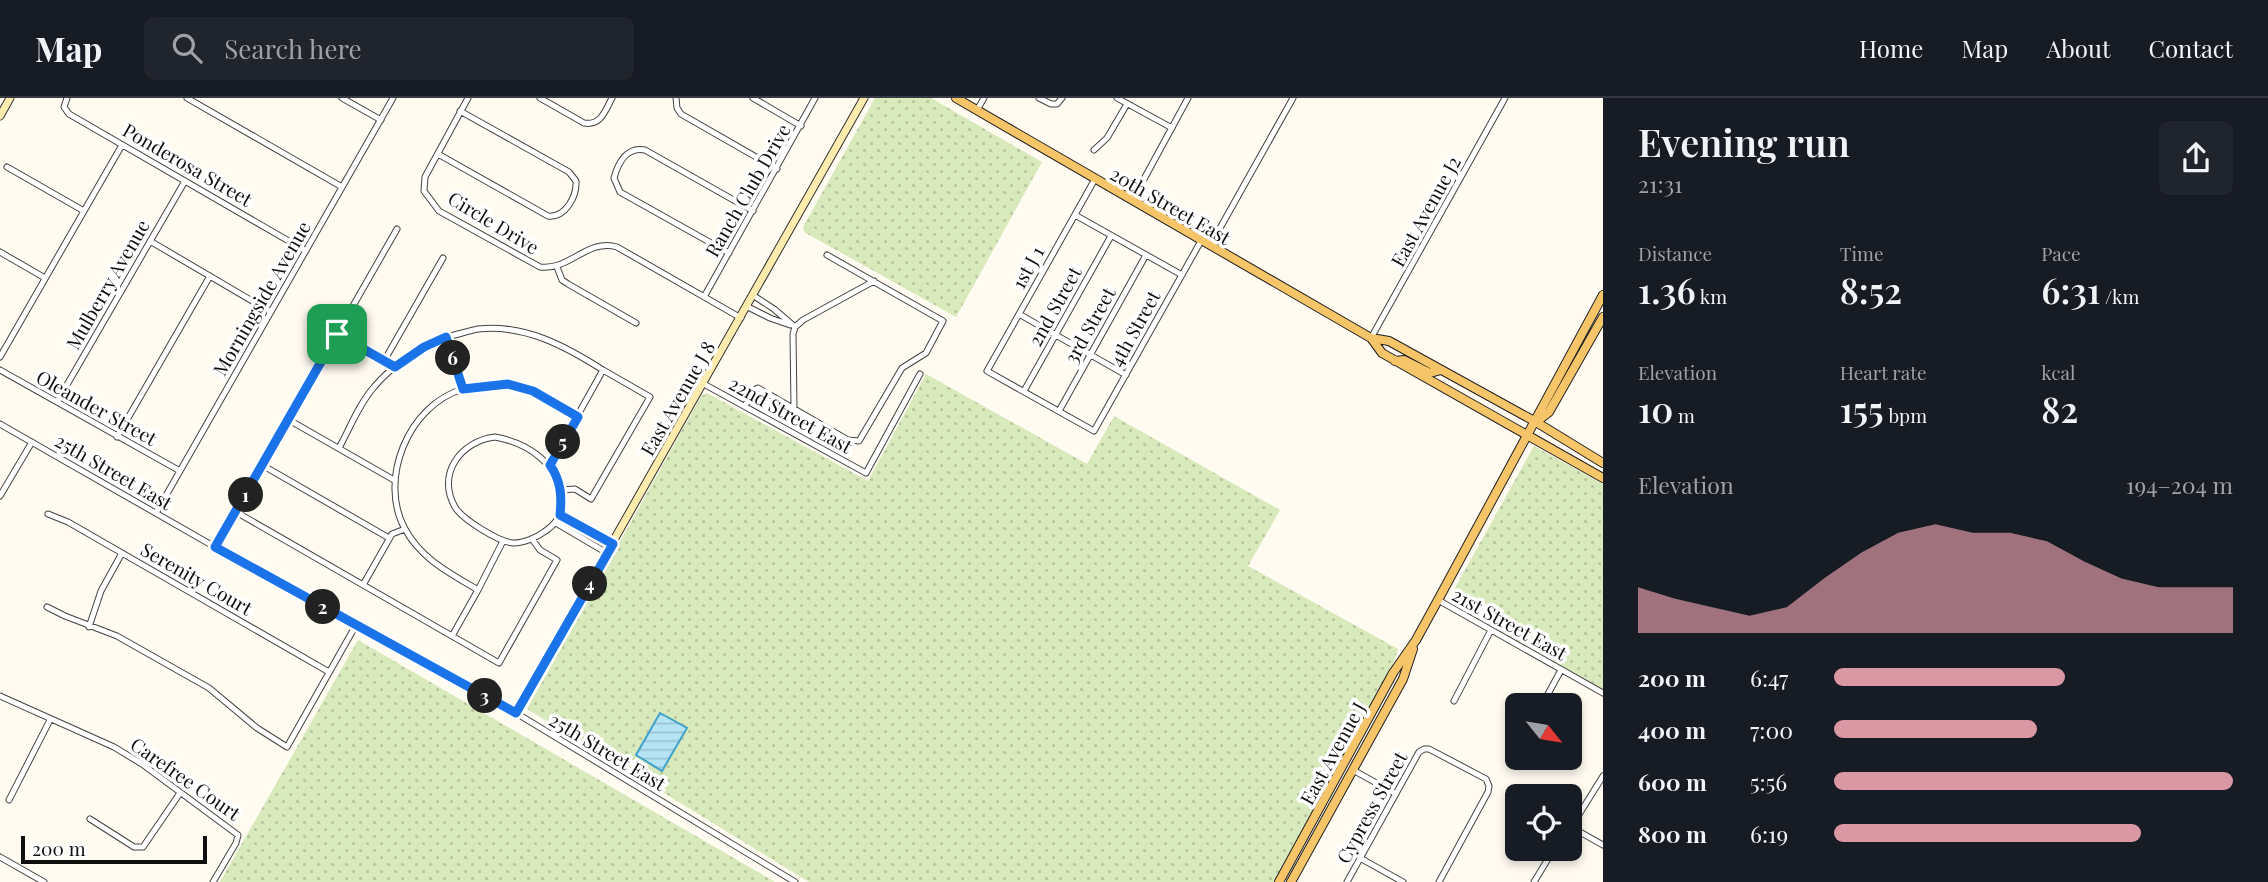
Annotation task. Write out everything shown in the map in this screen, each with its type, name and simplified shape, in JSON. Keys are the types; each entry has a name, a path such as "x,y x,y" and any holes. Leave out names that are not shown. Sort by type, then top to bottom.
{"main road":[{"name":"20th Street East","path":"956,98 1371,338 1389,341 1536,422 1603,463"},
{"path":"1579,360 1600,313 1602,297"},
{"name":"East Avenue J","path":"1279,882 1393,673 1416,640 1602,297"},
{"name":"East Avenue J","path":"1536,422 1549,412 1603,317"},
{"name":"20th Street East","path":"1371,338 1381,353 1603,478"},
{"path":"1395,361 1404,360 1430,373 1441,370"},
{"name":"East Avenue J","path":"1291,882 1403,679 1416,640"}],"street":[{"path":"0,116 10,98"},
{"name":"Ponderosa Street","path":"67,98 64,107 69,114 306,251"},
{"path":"187,98 342,187"},
{"path":"342,98 381,120"},
{"name":"Morningside Avenue","path":"156,513 393,98"},
{"path":"460,111 569,172 576,181 576,191 564,212 548,216 438,154 460,111 468,98"},
{"path":"540,98 587,124 600,120 612,98"},
{"path":"676,98 681,114 777,169"},
{"path":"753,98 801,126"},
{"name":"Ranch Club Drive","path":"704,297 815,98"},
{"name":"East Avenue J 8","path":"516,713 864,98"},
{"path":"977,110 984,98"},
{"path":"1039,98 1057,104 1062,98"},
{"path":"1118,98 1172,128"},
{"path":"1144,179 1188,98"},
{"path":"1210,246 1293,98"},
{"name":"East Avenue J2","path":"1371,338 1505,98"},
{"path":"1094,150 1107,138 1127,104"},
{"path":"0,357 122,145"},
{"path":"729,253 623,194 615,185 616,172 628,152 642,149 752,211"},
{"name":"Circle Drive","path":"438,154 425,177 424,191 439,211 532,264 557,267 597,245 617,247 741,318"},
{"path":"7,167 84,211"},
{"name":"1st J 1","path":"1024,391 987,371 1095,179"},
{"name":"Mulberry Avenue","path":"57,402 185,181"},
{"path":"1075,215 1182,275"},
{"path":"215,547 397,229"},
{"name":"2nd Street","path":"1024,391 1111,236"},
{"path":"150,241 271,312"},
{"name":"4th Street","path":"1059,411 1094,431 1201,241"},
{"path":"0,252 45,278"},
{"path":"744,406 758,388 848,440 859,441 901,368 926,353 943,321 827,255"},
{"name":"3rd Street","path":"1059,411 1146,255"},
{"path":"384,361 443,258"},
{"path":"557,267 562,280 636,323"},
{"path":"117,437 210,276"},
{"path":"794,408 795,327 874,281"},
{"path":"754,296 795,327"},
{"path":"748,307 795,327"},
{"path":"1019,314 1126,375"},
{"path":"339,449 373,388 395,367 424,347 446,337 479,329 536,335 569,349 650,397 591,499 575,489 561,490"},
{"path":"337,334 395,367"},
{"path":"446,337 463,389"},
{"name":"Oleander Street","path":"0,370 180,471"},
{"path":"550,465 603,370"},
{"name":"22nd Street East","path":"702,383 866,473 920,374"},
{"path":"478,590 431,562 405,529 397,505 394,480 404,444 422,416 440,400 463,389 508,384 533,391 578,417"},
{"path":"1024,391 1059,411"},
{"path":"289,420 394,480"},
{"name":"25th Street East","path":"0,424 215,547 516,713 795,882"},
{"path":"482,438 509,439 550,465 558,477 561,490 560,515 556,523 532,539 513,543 503,541 466,519 455,506 449,486 451,467 459,453 482,438"},
{"path":"0,496 2,488 32,442"},
{"path":"262,465 390,538"},
{"path":"236,512 499,663 557,560 540,550 532,539"},
{"name":"Serenity Court","path":"48,514 68,522 329,672"},
{"path":"560,515 613,544"},
{"path":"556,523 607,553"},
{"path":"363,585 392,534 405,529"},
{"path":"452,636 503,541"},
{"path":"89,626 101,590 122,553"},
{"name":"21st Street East","path":"1438,600 1603,693"},
{"path":"47,607 117,636 209,688 257,728 287,747 356,625"},
{"path":"1454,701 1491,630"},
{"path":"1549,693 1561,670"},
{"name":"Carefree Court","path":"0,696 114,747 142,764 238,835 213,882"},
{"path":"9,800 50,720"},
{"name":"Cypress Street","path":"1347,882 1419,752 1429,748 1486,779 1489,786 1438,882"},
{"path":"1353,770 1396,794"},
{"path":"1582,810 1603,776"},
{"path":"90,819 134,847 143,847 180,793"},
{"path":"1582,834 1603,845"},
{"path":"0,857 44,882"},
{"path":"1360,858 1402,882"},
{"path":"1534,882 1547,861"}],"green space":[{"path":"875,98 931,98 1042,162 956,317 804,232 803,227"},
{"path":"926,374 1087,464 1114,416 1280,510 1248,566 1398,649 1389,676 1274,882 809,882 527,709 701,396 707,393 868,481"},
{"path":"1534,446 1603,484 1603,689 1455,605 1451,595"},
{"path":"358,640 775,882 220,882"}],"water":[{"path":"660,713 687,728 662,771 636,755"}],"route":[{"path":"337,334 395,367 424,347 446,337 463,389 508,384 533,391 578,417 550,465 558,477 561,490 560,515 613,544 516,713 215,547 337,334"}]}
